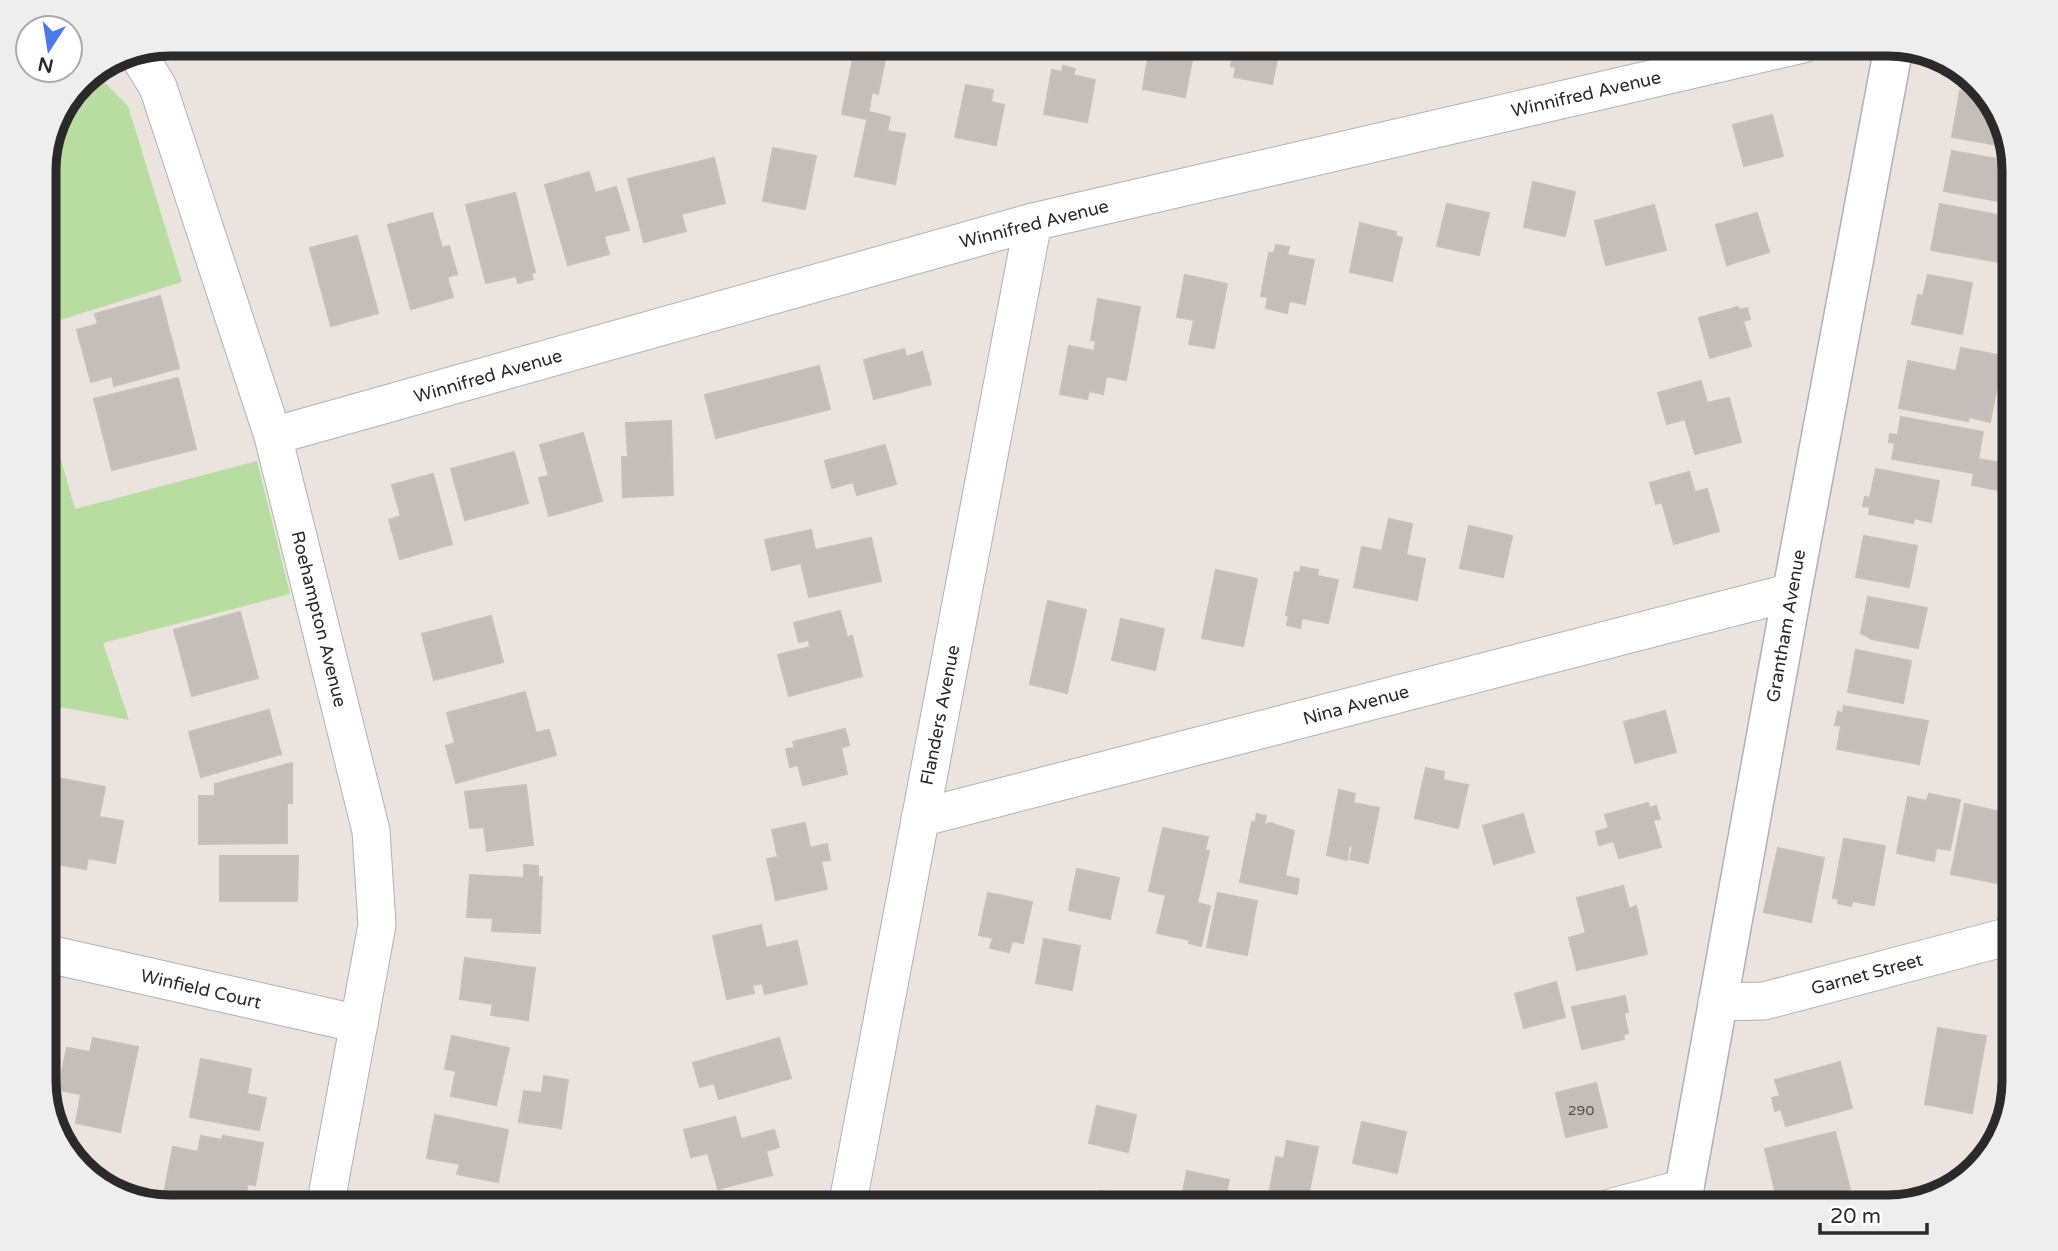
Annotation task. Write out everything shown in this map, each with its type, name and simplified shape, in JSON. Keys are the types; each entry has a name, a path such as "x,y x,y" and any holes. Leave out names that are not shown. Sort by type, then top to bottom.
{"street":[{"name":"Winnifred Avenue","path":"273,436 1033,222 1751,56"},
{"name":"Grantham Avenue","path":"1684,1195 1892,56"},
{"name":"Roehampton Avenue","path":"142,60 159,87 273,436 371,831 377,925 327,1195"},
{"name":"Flanders Avenue","path":"849,1195 1033,222"},
{"name":"Nina Avenue","path":"920,818 1792,592"},
{"name":"Garnet Street","path":"1717,1002 1764,1001 2002,938"},
{"name":"Winfield Court","path":"56,956 359,1024"}],"green space":[{"path":"101,79 128,106 182,282 56,321 56,162 60,140 80,101"},
{"path":"56,442 75,509 257,461 290,594 103,643 129,720 56,706"}],"building":[{"path":"853,56 885,59 878,94 872,92 867,119 842,114"},
{"path":"1148,56 1193,56 1185,97 1143,89"},
{"path":"1233,56 1278,56 1272,84 1234,77 1236,67 1231,66"},
{"path":"1063,66 1075,69 1073,75 1095,80 1087,122 1044,114 1052,70 1062,72"},
{"path":"966,85 993,90 991,102 1004,105 996,145 955,137"},
{"path":"1960,91 1972,93 1987,113 1999,145 1952,137"},
{"path":"869,112 890,117 887,131 905,134 895,184 855,176"},
{"path":"1772,115 1783,156 1744,166 1733,125"},
{"path":"773,148 816,156 805,209 763,201"},
{"path":"1952,151 2002,160 2002,202 1944,191"},
{"path":"714,158 725,203 681,214 686,231 644,242 628,179"},
{"path":"589,172 595,193 616,187 629,230 604,236 609,254 568,265 545,185"},
{"path":"1533,182 1575,192 1565,236 1524,227"},
{"path":"515,193 535,272 531,273 533,279 518,283 516,276 486,283 466,205"},
{"path":"1447,204 1489,213 1479,255 1437,246"},
{"path":"1940,204 2002,216 2002,262 1931,250"},
{"path":"1654,205 1666,250 1606,265 1595,221"},
{"path":"432,213 442,248 449,246 457,274 447,277 453,297 411,309 388,225"},
{"path":"1757,213 1769,252 1727,265 1716,225"},
{"path":"1360,223 1396,232 1395,236 1402,238 1392,281 1350,272"},
{"path":"357,236 378,313 331,326 310,248"},
{"path":"1276,245 1289,247 1287,255 1314,260 1305,304 1289,301 1287,313 1266,308 1268,297 1261,296 1269,253 1274,253"},
{"path":"1185,275 1227,284 1214,348 1189,344 1194,320 1177,317"},
{"path":"1928,275 1972,283 1962,334 1912,324 1918,295 1923,296"},
{"path":"160,296 179,368 114,386 112,376 91,382 77,330 98,324 95,314"},
{"path":"1098,299 1140,307 1126,380 1106,376 1103,394 1089,391 1087,399 1060,394 1069,346 1094,351 1096,341 1091,340"},
{"path":"1738,307 1739,310 1747,308 1750,319 1743,321 1751,346 1710,358 1699,318"},
{"path":"1961,348 2002,356 1990,422 1969,417 1968,421 1899,408 1908,361 1956,371"},
{"path":"904,349 906,357 922,352 931,384 874,399 864,360"},
{"path":"819,366 830,409 716,438 705,395"},
{"path":"178,378 196,449 112,470 94,399"},
{"path":"1701,381 1707,403 1729,398 1741,442 1695,454 1685,419 1667,424 1658,393"},
{"path":"1901,417 1983,432 1978,459 2002,463 2002,491 1972,485 1974,473 1892,459 1895,443 1889,442 1890,434 1898,435"},
{"path":"671,421 673,495 623,497 622,457 628,457 626,423"},
{"path":"583,433 602,501 549,516 539,478 549,476 540,445"},
{"path":"885,445 896,484 857,495 853,482 832,488 825,461"},
{"path":"514,452 528,503 465,520 451,469"},
{"path":"1876,469 1939,481 1931,522 1914,518 1913,523 1869,514 1870,507 1863,506 1865,497 1870,498"},
{"path":"1689,472 1695,492 1707,489 1719,531 1674,544 1662,502 1656,504 1650,483"},
{"path":"433,474 452,544 400,559 389,520 401,516 392,485"},
{"path":"1389,519 1412,524 1406,555 1425,559 1417,600 1354,587 1362,547 1382,551"},
{"path":"1469,526 1512,536 1503,577 1460,568"},
{"path":"811,530 815,550 871,538 881,581 809,597 801,563 772,570 765,540"},
{"path":"1864,536 1917,546 1909,587 1856,577"},
{"path":"1301,567 1318,570 1317,576 1338,580 1328,623 1302,618 1300,628 1287,625 1289,616 1286,615 1295,572 1300,573"},
{"path":"1216,570 1257,579 1243,646 1202,638"},
{"path":"1868,597 1927,608 1918,648 1872,639 1861,633"},
{"path":"1048,601 1086,610 1067,693 1030,684"},
{"path":"840,611 847,637 852,636 862,676 789,696 778,655 810,647 809,640 799,642 794,623"},
{"path":"240,612 258,678 192,696 174,630"},
{"path":"491,616 503,662 434,680 422,634"},
{"path":"1121,619 1164,629 1155,670 1112,660"},
{"path":"1856,650 1911,661 1903,703 1848,692"},
{"path":"525,692 536,733 549,730 556,755 456,783 446,746 455,743 447,713"},
{"path":"1844,706 1928,721 1919,764 1837,749 1841,726 1835,725 1838,712 1843,713"},
{"path":"269,710 281,754 201,777 189,732"},
{"path":"1665,711 1676,752 1635,763 1624,722"},
{"path":"845,729 849,745 841,748 847,774 803,785 798,765 790,767 786,749 795,748 793,742"},
{"path":"292,763 292,803 287,803 287,843 199,844 199,796 215,796 215,784"},
{"path":"1426,768 1444,772 1443,780 1468,785 1458,828 1415,818"},
{"path":"58,778 105,787 99,817 123,821 115,863 88,858 86,869 56,864"},
{"path":"526,785 533,845 487,851 484,827 470,828 465,792"},
{"path":"1339,790 1355,794 1353,803 1379,808 1368,863 1350,859 1353,846 1349,846 1347,860 1327,855"},
{"path":"1929,794 1960,800 1950,850 1936,848 1934,861 1897,853 1908,797 1927,801"},
{"path":"1648,803 1649,808 1656,806 1660,819 1653,820 1661,847 1619,858 1614,841 1599,845 1596,832 1609,828 1605,815"},
{"path":"1965,804 2002,812 2002,856 1997,883 1951,874"},
{"path":"1257,814 1266,816 1264,825 1270,823 1294,831 1285,876 1299,879 1297,894 1240,882 1252,822 1255,823"},
{"path":"1523,814 1534,852 1494,864 1483,826"},
{"path":"805,823 810,848 827,844 830,860 821,861 827,889 776,900 767,859 778,857 772,830"},
{"path":"1163,828 1208,837 1205,850 1209,851 1197,903 1210,906 1201,946 1189,943 1190,940 1157,933 1166,895 1149,891"},
{"path":"1844,839 1885,846 1874,905 1852,901 1851,906 1838,903 1839,899 1833,898"},
{"path":"1778,848 1824,858 1811,922 1764,912"},
{"path":"220,856 298,856 297,901 220,901"},
{"path":"524,865 538,866 538,877 542,877 540,933 492,931 493,918 467,917 470,875 524,878"},
{"path":"1077,869 1119,878 1110,919 1069,910"},
{"path":"1623,886 1629,909 1636,906 1647,954 1577,970 1569,938 1586,933 1577,898"},
{"path":"988,893 1032,902 1023,943 1012,941 1009,952 990,948 993,938 979,935"},
{"path":"1218,893 1257,901 1247,955 1207,947"},
{"path":"761,925 766,948 797,941 807,984 765,994 762,983 752,985 754,993 727,999 713,936"},
{"path":"1044,939 1080,946 1072,990 1036,983"},
{"path":"465,958 535,968 528,1020 491,1015 493,1004 460,999"},
{"path":"1556,982 1565,1017 1524,1028 1515,994"},
{"path":"1625,996 1628,1012 1624,1013 1628,1033 1623,1035 1624,1039 1582,1049 1572,1007"},
{"path":"1938,1028 1986,1036 1972,1113 1925,1104"},
{"path":"452,1036 509,1048 496,1105 451,1096 456,1071 445,1069"},
{"path":"93,1038 138,1047 120,1132 76,1123 81,1094 58,1090 67,1048 90,1052"},
{"path":"779,1038 791,1078 719,1099 714,1083 700,1087 693,1063"},
{"path":"201,1059 251,1069 247,1094 266,1098 259,1130 190,1117"},
{"path":"1840,1062 1852,1108 1786,1126 1781,1109 1775,1111 1772,1098 1780,1096 1775,1080"},
{"path":"544,1076 568,1080 561,1128 519,1122 524,1091 542,1093"},
{"path":"1596,1083 1607,1127 1566,1137 1556,1093"},
{"path":"1097,1106 1136,1115 1128,1152 1089,1143"},
{"path":"435,1115 508,1130 498,1182 457,1174 460,1164 427,1158"},
{"path":"735,1117 741,1139 774,1130 779,1147 766,1151 772,1175 718,1189 708,1153 691,1157 684,1130"},
{"path":"1362,1122 1406,1132 1397,1173 1353,1163"},
{"path":"1835,1132 1850,1189 1826,1195 1776,1195 1765,1149"},
{"path":"201,1136 222,1140 223,1136 263,1143 255,1185 248,1184 246,1195 164,1194 173,1147 198,1152"},
{"path":"1287,1141 1318,1147 1308,1195 1270,1190 1276,1157 1284,1159"},
{"path":"1187,1171 1229,1180 1226,1195 1182,1195"},
{"path":"1100,1191 1117,1195 1099,1195"}]}
